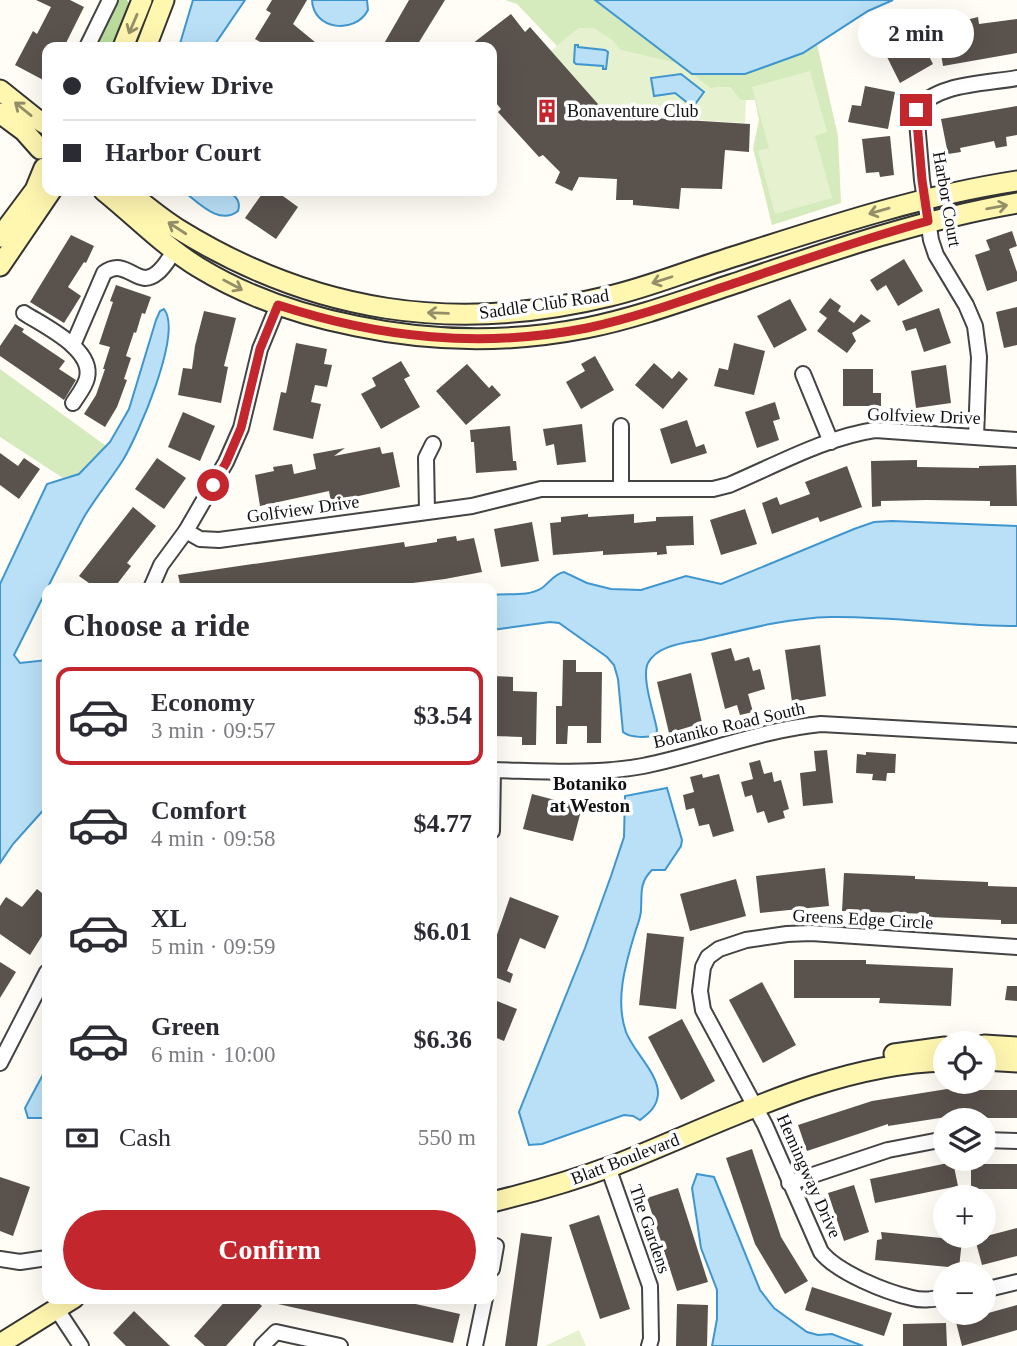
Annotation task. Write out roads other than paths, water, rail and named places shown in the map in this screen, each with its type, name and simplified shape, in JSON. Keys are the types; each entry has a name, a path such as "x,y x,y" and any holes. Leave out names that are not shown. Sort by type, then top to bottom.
{"street":[{"path":"89,42 110,0"},
{"path":"125,42 142,0"},
{"path":"148,42 164,0"},
{"name":"Harbor Court","path":"976,437 979,357 975,327 966,304 936,255 928,221 916,110 925,99 944,91 1017,78"},
{"path":"0,90 42,122"},
{"path":"0,113 24,131 42,152"},
{"path":"0,237 35,190 42,166"},
{"name":"Saddle Club Road","path":"134,196 176,228 235,261 316,294 358,304 420,313 477,315 526,310 626,292 925,199 1017,181"},
{"path":"0,266 48,196"},
{"name":"Saddle Club Road","path":"110,196 199,267 260,299 324,320 400,335 475,340 557,332 616,321 928,221 1017,203"},
{"path":"73,345 104,273 120,267 139,277 150,278 162,269 175,250"},
{"path":"153,583 161,565 186,531 226,463 241,428 260,349 278,305 281,281"},
{"path":"24,313 73,345 85,360 88,376 72,403"},
{"path":"803,374 831,442"},
{"path":"621,426 621,487"},
{"name":"Golfview Drive","path":"186,531 200,539 219,540 472,506 541,489 720,488 831,442 874,430 1017,440"},
{"path":"427,511 426,458 433,444"},
{"name":"Botaniko Road South","path":"497,770 603,770 642,766 795,726 821,724 1017,735"},
{"name":"Greens Edge Circle","path":"756,1107 701,1004 704,967 714,951 746,940 799,933 1017,947"},
{"path":"0,1063 42,982"},
{"path":"996,1046 1017,1047"},
{"name":"Blatt Boulevard","path":"756,1107 809,1080 853,1064 933,1049"},
{"path":"996,1061 1017,1062"},
{"name":"Blatt Boulevard","path":"497,1201 545,1189 608,1167 756,1107 855,1075 897,1066 933,1062"},
{"name":"Hemingway Drive","path":"756,1107 816,1244 828,1260 848,1274 913,1298 933,1299"},
{"path":"996,1140 1017,1141"},
{"path":"789,1183 888,1150 933,1141"},
{"name":"The Gardens","path":"608,1167 650,1286 649,1346"},
{"path":"0,1259 20,1262 42,1259"},
{"path":"996,1287 1017,1282"},
{"path":"0,1344 63,1304"},
{"path":"65,1304 81,1346"},
{"path":"475,1346 484,1304"},
{"path":"262,1346 276,1332 340,1346"}],"water":[{"path":"193,0 245,0 216,42 180,42"},
{"path":"312,0 367,0 368,10 354,23 336,26 319,18"},
{"path":"595,0 893,0 868,11 803,53 745,74 692,74"},
{"path":"575,45 608,52 606,69 603,69 603,66 576,64"},
{"path":"681,74 704,92 693,107 675,93 654,96 651,78"},
{"path":"189,196 235,196 239,208 231,215 224,216 202,206"},
{"path":"164,309 168,321 168,339 148,408 123,460 84,517 50,583 42,583 42,598 14,655 20,663 42,661 42,812 0,863 0,584 47,484 79,474 110,442 129,409 160,311"},
{"path":"874,522 1017,526 1017,626 831,617 799,619 674,645 659,652 648,663 647,686 657,730 656,735 643,737 623,732 618,679 614,665 607,657 559,623 497,629 497,595 536,591 557,574 564,572 587,583 611,589 641,590 686,576 721,584"},
{"path":"667,788 682,840 681,846 665,870 652,870 643,884 640,916 627,959 621,996 626,1032 657,1086 656,1103 640,1120 624,1115 542,1144 529,1145 519,1112 611,876 624,837 625,796"},
{"path":"42,1076 42,1118 28,1118 25,1108"},
{"path":"697,1174 714,1177 760,1290 774,1308 807,1332 818,1335 832,1334 863,1346 712,1346 717,1319 717,1290 701,1248 692,1188"}],"place":[{"name":"Bonaventure Club","path":"547,111"}],"district":[{"name":"Botaniko at Weston","path":"590,794"}]}
